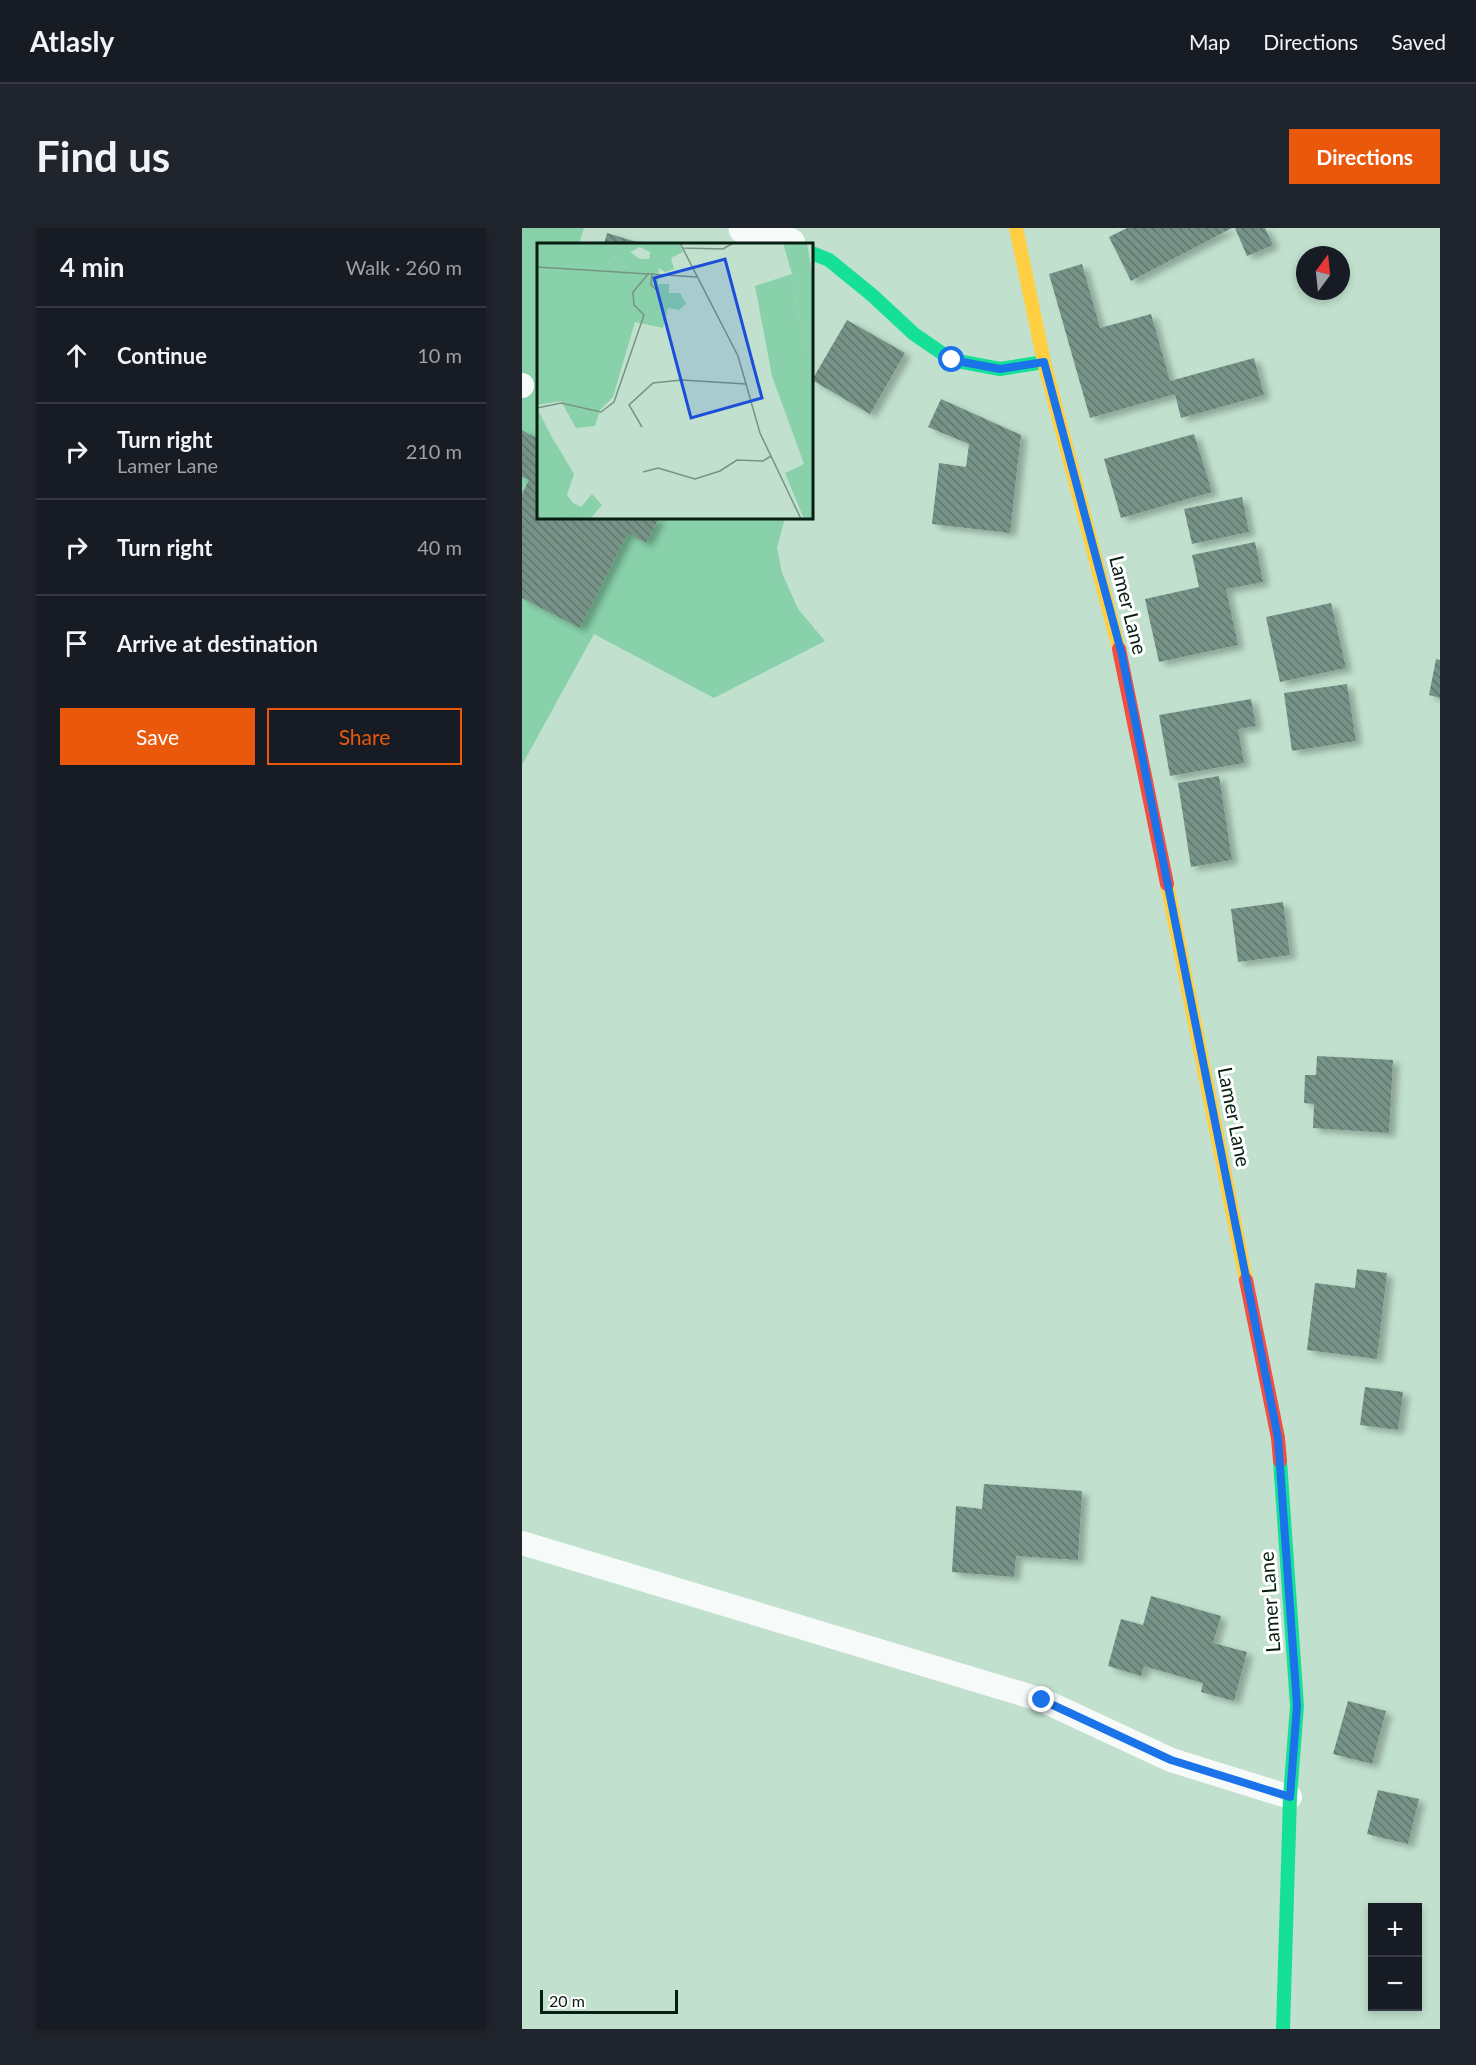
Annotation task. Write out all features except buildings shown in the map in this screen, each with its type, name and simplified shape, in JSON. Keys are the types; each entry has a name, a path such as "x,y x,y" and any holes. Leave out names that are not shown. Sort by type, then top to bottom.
{"main road":[{"name":"Lamer Lane","path":"1016,228 1044,362 1122,655 1278,1438 1297,1706 1290,1797 1283,2029"},
{"path":"813,253 829,260 872,295 914,334 952,360 1000,369 1044,362"}],"street":[{"path":"746,228 786,243"}],"lane":[{"path":"522,1544 1042,1700 1171,1760 1290,1797"}],"green space":[{"path":"522,228 584,228 579,243 537,243 537,519 785,519 777,547 782,573 798,609 825,641 714,698 594,634 522,765"}],"traffic: fast":[{"path":"813,253 829,260 872,295 914,334 952,360 1000,369 1044,362"},
{"path":"1280,1461 1297,1706 1290,1797 1283,2029"}],"traffic: slow":[{"path":"1016,228 1044,362 1119,649"},
{"path":"1167,884 1246,1280"}],"traffic: jam":[{"path":"1119,649 1167,884"},
{"path":"1246,1280 1278,1438 1280,1461"}],"route":[{"path":"952,360 1000,369 1044,362 1122,655 1278,1438 1297,1706 1290,1797 1171,1760 1042,1700"}]}
